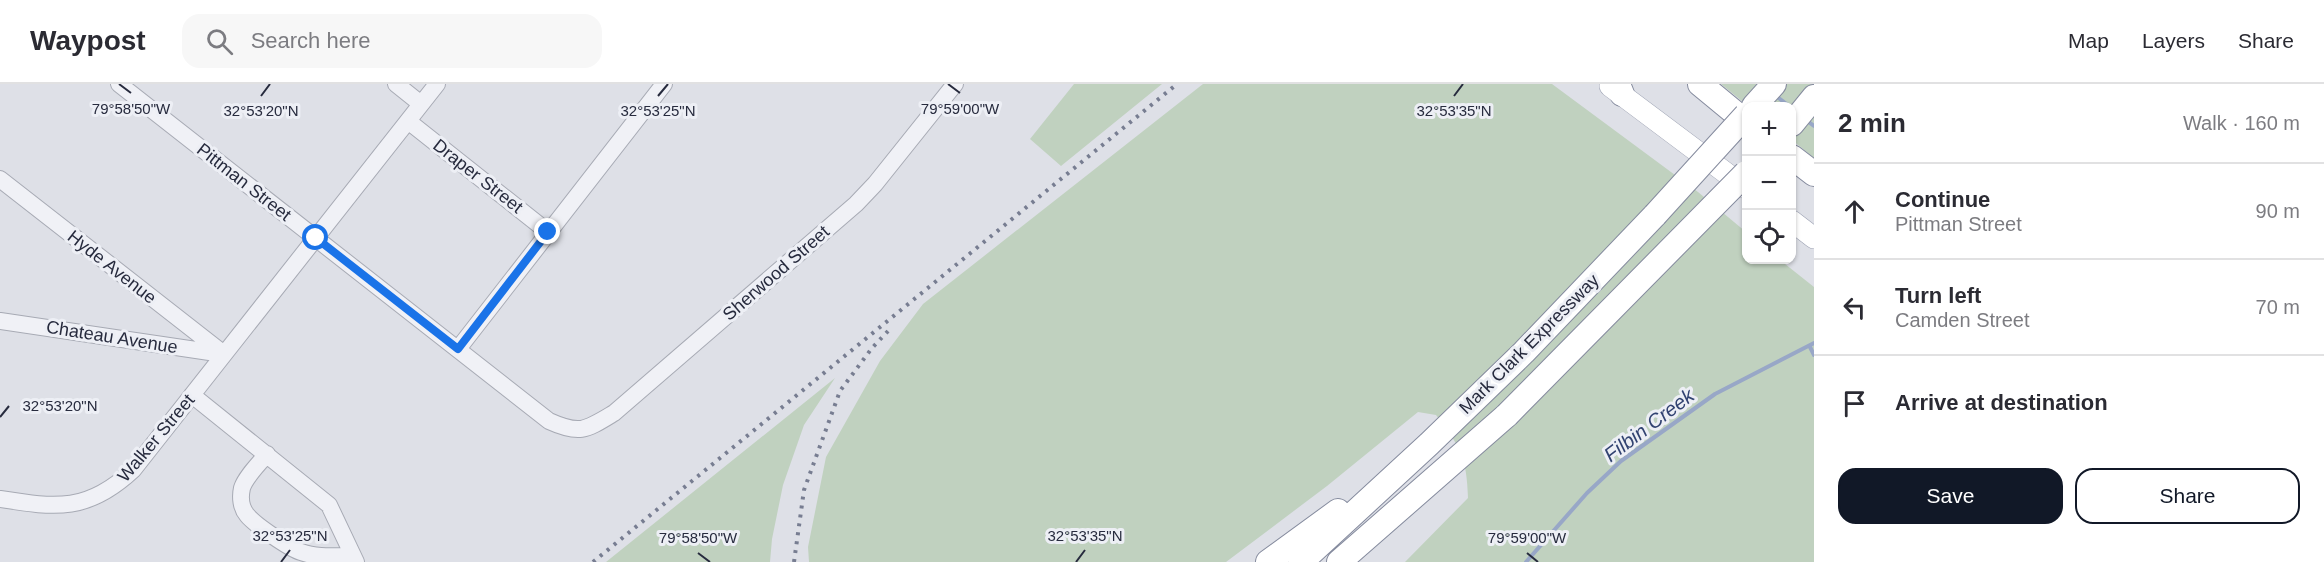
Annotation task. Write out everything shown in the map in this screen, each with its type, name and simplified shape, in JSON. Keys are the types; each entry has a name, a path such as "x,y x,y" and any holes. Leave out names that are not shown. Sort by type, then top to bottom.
{"highway":[{"path":"1700,84 1742,119"},
{"path":"1757,102 1772,84"},
{"path":"1796,118 1814,97"},
{"name":"Mark Clark Expressway","path":"1301,562 1429,444 1524,352 1668,202 1742,120"},
{"path":"1796,161 1814,174"},
{"name":"Mark Clark Expressway","path":"1339,562 1507,415 1742,177"},
{"path":"1364,562 1507,415"},
{"path":"1268,562 1429,444"}],"main road":[{"path":"1616,88 1742,185"},
{"path":"1796,225 1814,238"}],"street":[{"name":"Pittman Street","path":"119,84 549,422 570,430"},
{"path":"396,84 421,104"},
{"name":"Walker Street","path":"0,499 46,506 75,504 97,497 117,485 133,470 437,84"},
{"path":"458,349 664,84"},
{"name":"Sherwood Street","path":"570,430 590,427 614,413 856,204 875,184 955,84"},
{"name":"Draper Street","path":"408,121 548,232"},
{"name":"Hyde Avenue","path":"0,179 224,354"},
{"name":"Chateau Avenue","path":"0,321 224,354"},
{"path":"192,395 267,454 329,505 354,559 301,553 247,516 241,497 243,486 267,454"}],"green space":[{"path":"1074,84 1162,84 1061,166 1030,139"},
{"path":"1203,84 1552,84 1698,192 1742,229 1742,264 1785,264 1814,287 1814,562 1405,562 1468,498 1464,462 1451,435 1436,415 1418,412 1327,486 1226,562 809,562 808,547 826,457 880,361 923,304"},
{"path":"1721,84 1814,84 1814,158 1796,143 1796,102 1743,102"},
{"path":"835,378 804,425 783,485 772,539 770,562 606,562"}],"waterway":[{"path":"1776,96 1784,102"},
{"path":"1806,120 1814,126"},
{"name":"Filbin Creek","path":"1526,562 1587,493 1621,461 1715,394 1814,343"},
{"path":"1810,347 1814,355"}],"railway":[{"path":"593,562 1177,84"},
{"path":"794,562 804,490 840,391 872,348 889,330"}],"route":[{"path":"316,238 458,349 548,232"}]}
